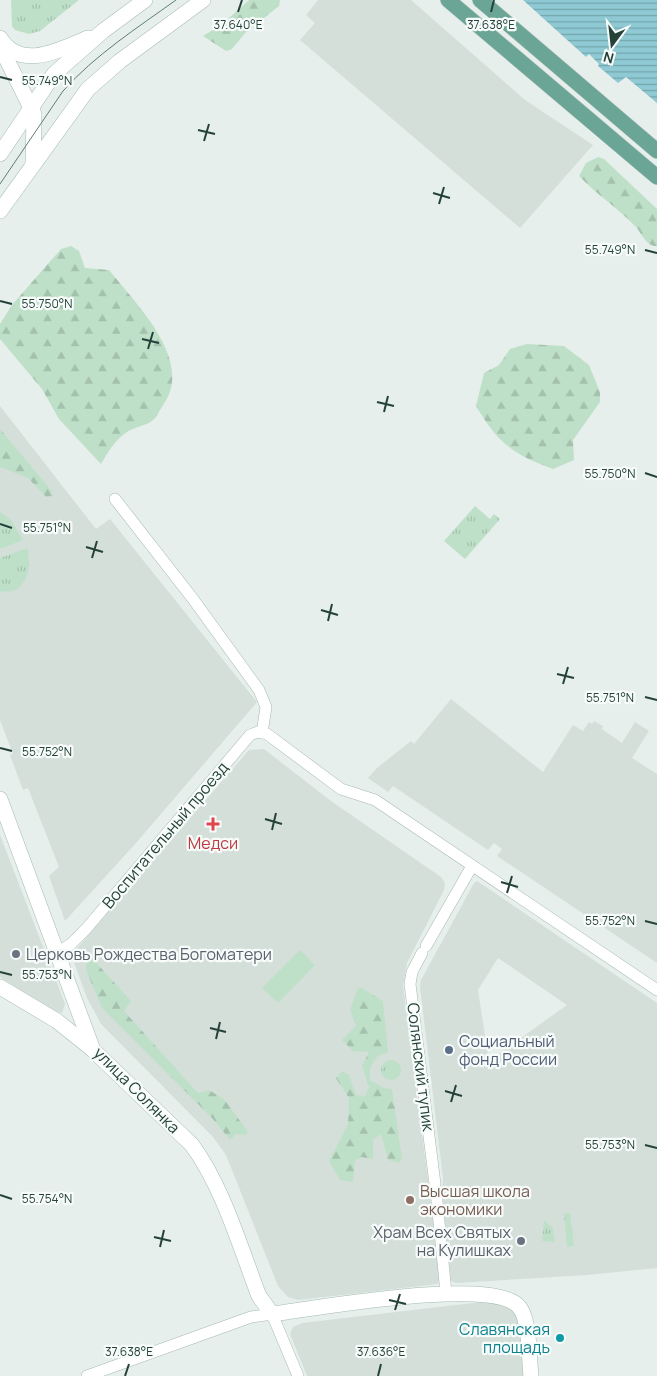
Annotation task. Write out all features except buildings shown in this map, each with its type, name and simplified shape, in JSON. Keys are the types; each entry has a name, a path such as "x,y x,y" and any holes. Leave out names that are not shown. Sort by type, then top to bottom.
{"main road":[{"path":"0,154 54,74 103,31 144,0"},
{"path":"0,211 69,112 88,89 120,61 203,0"},
{"path":"448,0 657,177"},
{"path":"480,0 657,151"},
{"path":"0,38 13,52 36,56 103,31"},
{"path":"0,46 8,65 32,106 35,122 33,166"},
{"name":"улица Солянка","path":"0,799 93,1050 192,1145 200,1156 212,1176 259,1296 272,1314"},
{"path":"0,987 57,1021 93,1050"},
{"path":"272,1314 446,1292 490,1294 504,1297 520,1308 526,1325 531,1376"}],"street":[{"path":"115,500 193,599 259,690 266,707 262,733 272,737 341,789 375,800 657,990"},
{"name":"Воспитательный проезд","path":"58,952 71,944 250,735 262,733"},
{"name":"Солянский тупик","path":"446,1292 436,1187 410,984 412,972 472,866"},
{"path":"86,1376 251,1318 272,1314 298,1376"}],"shaded area":[{"path":"318,0 411,0 525,100 593,145 520,228 300,40 315,23 306,15"},
{"path":"0,406 96,529 110,519 257,702 136,843 65,921 49,876 59,867 28,788 23,790 10,755 13,754 0,720"},
{"path":"451,699 543,772 573,725 583,731 589,722 592,724 594,721 603,726 602,729 622,743 635,722 649,731 632,758 657,774 657,963 497,856 502,849 494,843 488,850 393,786 388,792 368,778 377,768 411,741 414,744"},
{"path":"264,749 331,801 441,877 445,883 444,890 407,963 403,986 437,1250 438,1284 298,1300 288,1297 278,1286 226,1155 213,1137 101,1024 87,998 72,957 73,953 249,750"},
{"path":"0,835 65,1004 62,1013 54,1012 0,977"},
{"path":"477,881 657,1003 657,1268 587,1275 456,1283 451,1281 442,1192 443,1178 420,987 421,980 474,883","holes":["498,958 567,1005 489,1061 478,990"]},
{"path":"490,1301 518,1310 528,1376 307,1376 290,1334 293,1327 302,1323"}],"green space":[{"path":"11,0 79,0 40,31 29,34 15,30 12,26"},
{"path":"249,0 280,0 279,6 245,33 232,49 226,51 203,36 221,25"},
{"path":"598,157 604,159 657,209 657,246 647,242 628,219 579,176 586,163"},
{"path":"71,246 79,251 85,268 109,270 133,299 158,334 167,352 172,370 171,388 155,418 149,423 130,430 123,435 112,446 101,464 59,419 42,389 0,339 0,324 12,305 61,249"},
{"path":"527,344 564,346 589,365 600,392 600,402 573,440 574,460 553,469 527,458 507,446 484,419 476,406 484,373 499,365 510,349"},
{"path":"0,429 51,490 53,496 46,497 28,478 0,467"},
{"path":"475,506 490,519 494,514 500,519 465,559 444,541"},
{"path":"0,512 11,520 23,540 0,549"},
{"path":"27,548 29,564 26,579 16,589 9,592 0,591 0,558"},
{"path":"300,950 315,965 278,1003 262,988"},
{"path":"91,957 131,1001 124,1011 198,1093 209,1090 224,1099 248,1132 246,1135 236,1134 230,1140 212,1118 102,1008 86,970 87,958"},
{"path":"358,988 362,988 383,1001 388,1052 378,1056 370,1067 370,1080 384,1088 392,1089 402,1159 399,1163 388,1160 381,1134 373,1140 373,1159 361,1157 355,1161 353,1182 340,1180 329,1161 348,1124 349,1098 336,1078 342,1071 349,1075 356,1095 365,1096 369,1087 362,1066 369,1052 353,1051 342,1040 356,1026 350,1010"},
{"path":"391,1060 398,1063 401,1070 398,1077 391,1080 384,1077 381,1070 384,1063"},
{"path":"564,1213 570,1213 574,1246 567,1247"},
{"path":"544,1220 553,1228 555,1242 542,1241"}],"water":[{"path":"523,0 657,0 657,103 626,77 618,83 598,66 599,64 589,54 586,57"}],"tram line":[{"path":"0,184 63,91 75,78 117,42 176,0"}],"place":[{"name":"Медси","path":"213,824"},
{"name":"Церковь Рождества Богоматери","path":"16,954"},
{"name":"Социальный фонд России","path":"449,1050"},
{"name":"Высшая школа экономики","path":"410,1200"},
{"name":"Храм Всех Святых на Кулишках","path":"521,1241"},
{"name":"Славянская площадь","path":"560,1338"}]}
